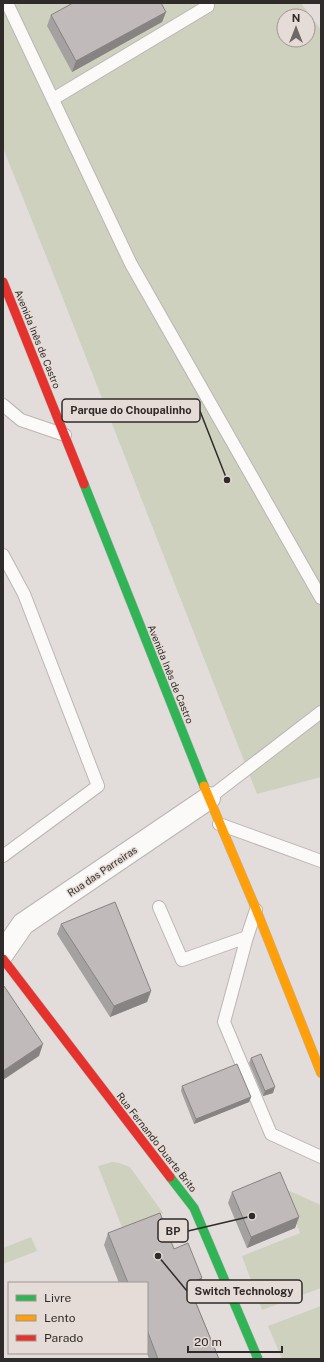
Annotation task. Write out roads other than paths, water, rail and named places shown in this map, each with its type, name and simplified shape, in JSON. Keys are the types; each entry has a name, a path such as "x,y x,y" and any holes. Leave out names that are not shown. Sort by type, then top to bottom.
{"main road":[{"name":"Avenida Inês de Castro","path":"3,282 208,798 256,910 321,1073"},
{"name":"Rua Fernando Duarte Brito","path":"3,959 194,1208 258,1359"}],"street":[{"name":"Rua das Parreiras","path":"3,953 23,924 208,798"}],"lane":[{"path":"7,3 131,264 321,598"},
{"path":"52,99 208,6 206,3"},
{"path":"3,405 21,420 64,436"},
{"path":"3,555 24,594 98,786 3,856"},
{"path":"208,798 321,712"},
{"path":"219,824 321,861"},
{"path":"159,907 182,960 247,937"},
{"path":"256,910 247,937 224,1022 271,1134 321,1157"}],"place":[{"name":"Parque do Choupalinho","path":"227,480"},
{"name":"BP","path":"252,1216"},
{"name":"Switch Technology","path":"158,1256"}]}
